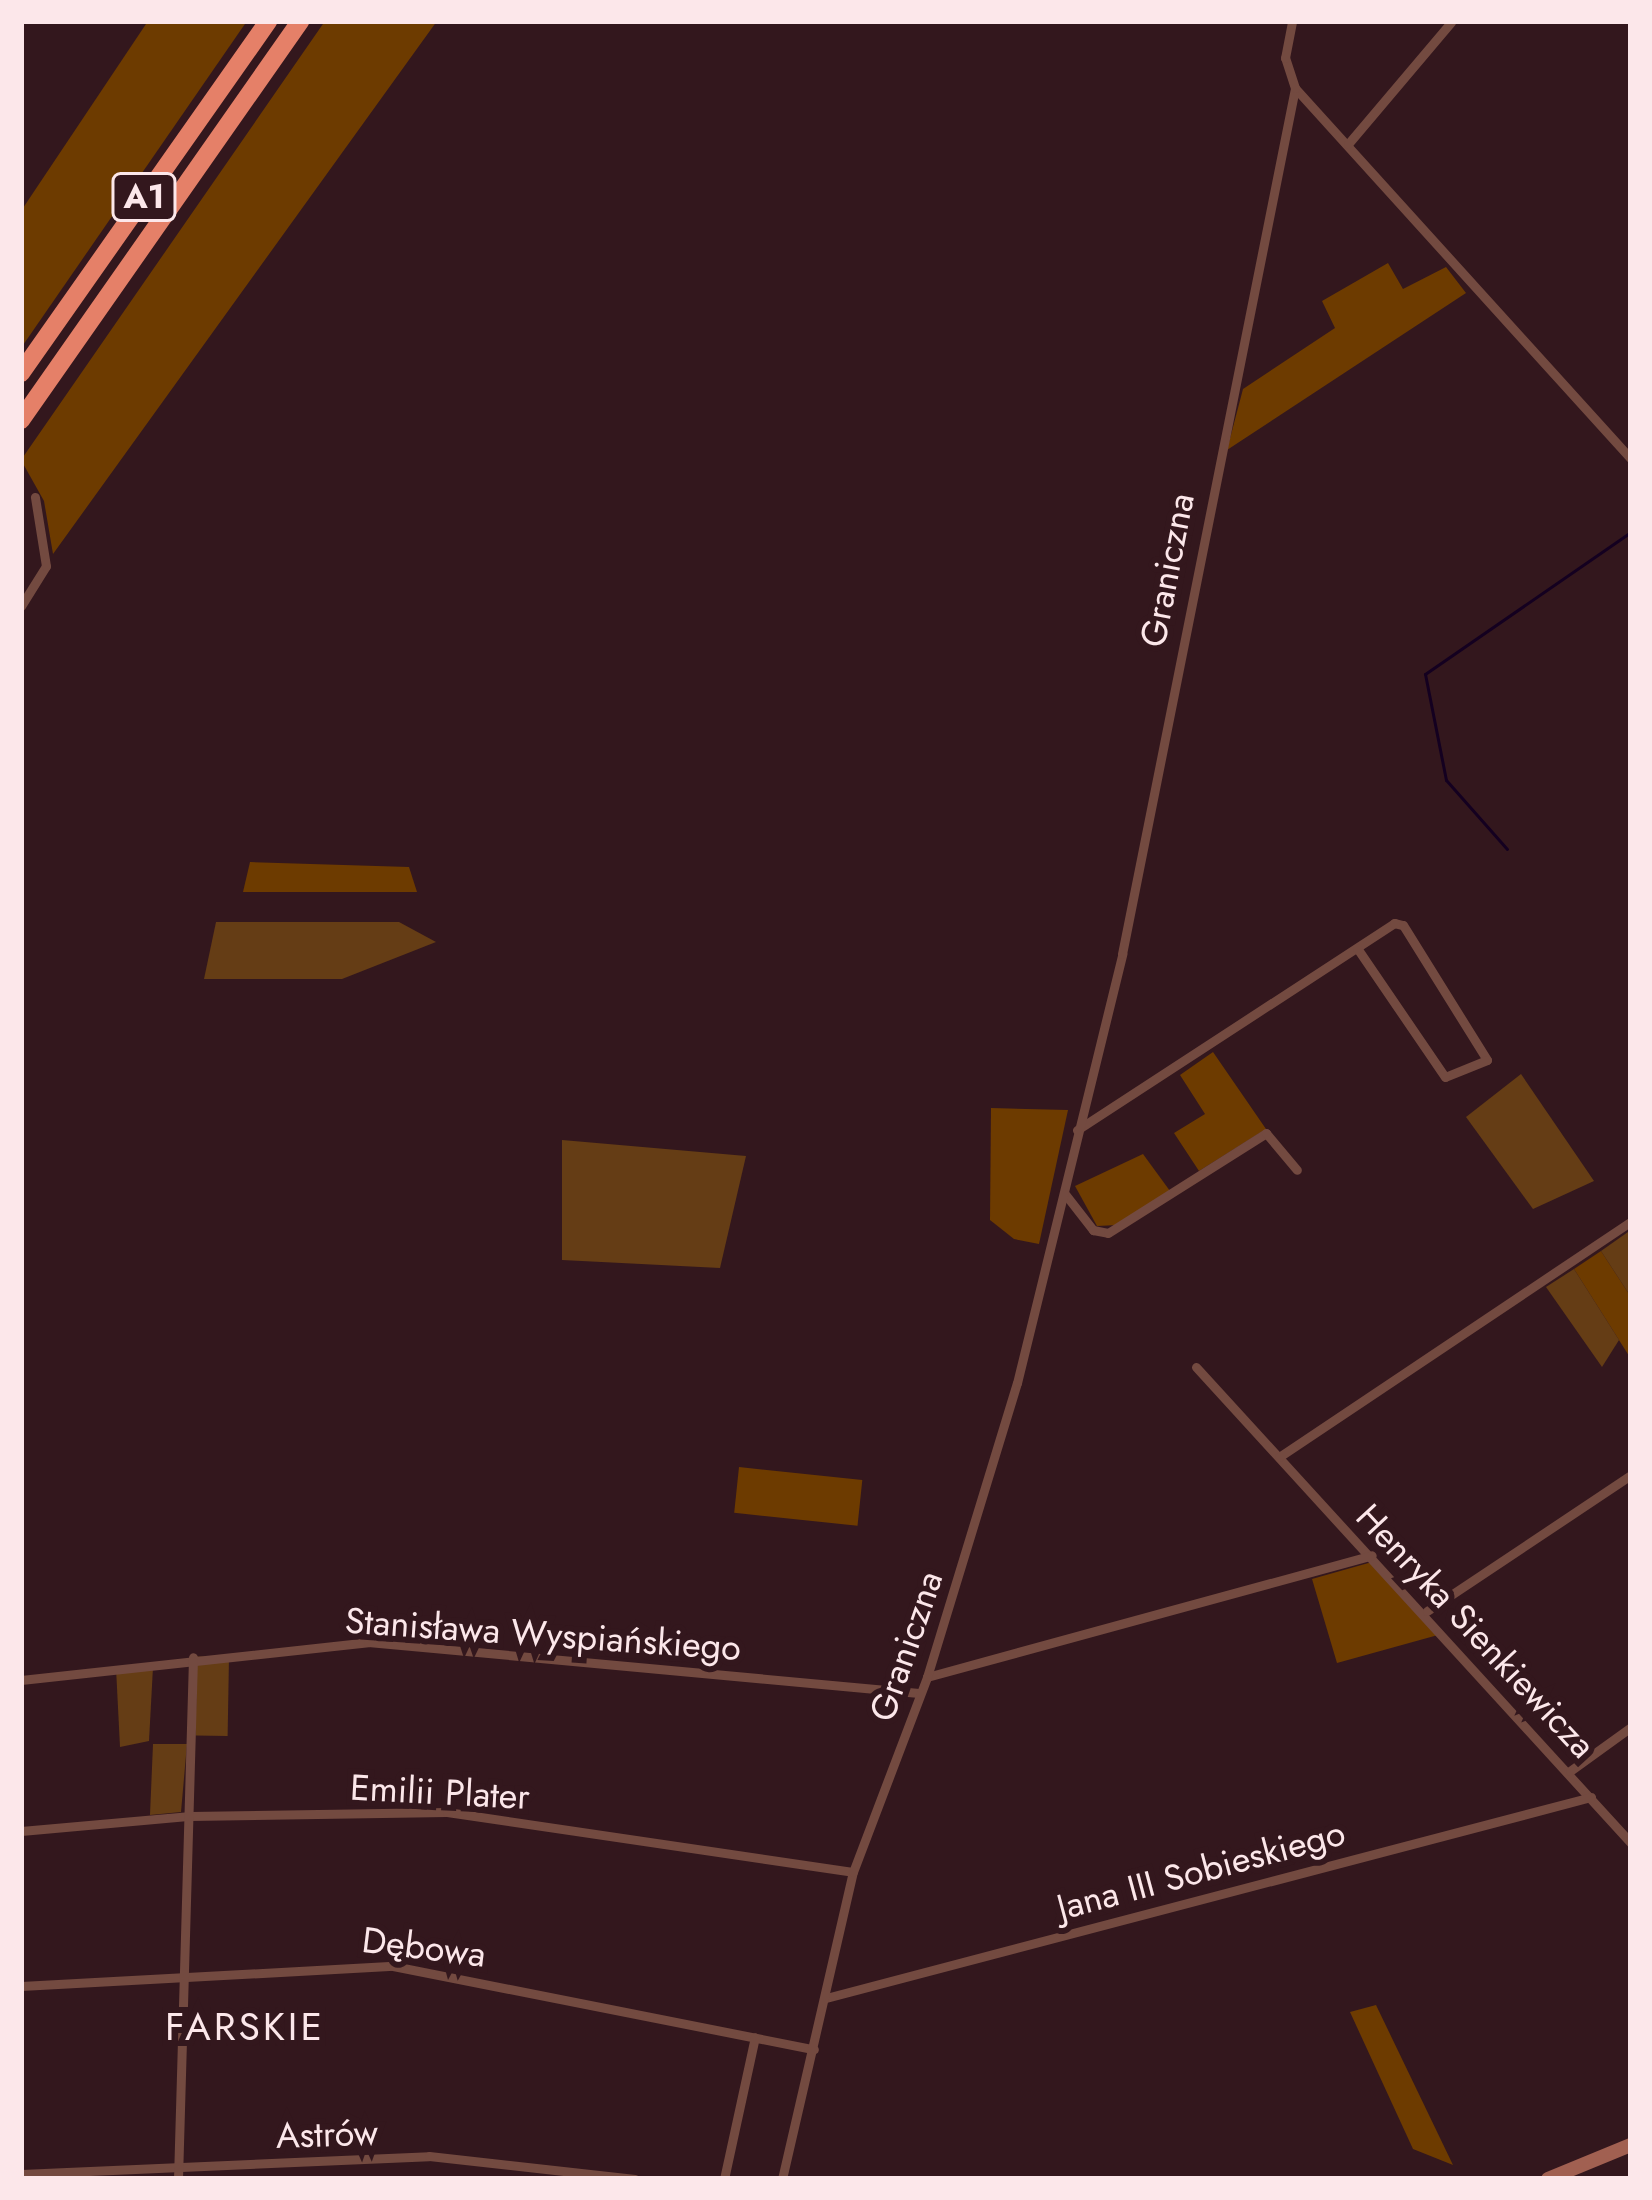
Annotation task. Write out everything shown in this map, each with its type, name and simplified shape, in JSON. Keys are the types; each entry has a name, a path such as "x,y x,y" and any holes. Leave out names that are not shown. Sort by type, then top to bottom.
{"highway":[{"name":"A1","path":"21,374 268,21"},
{"name":"A1","path":"21,420 300,21"}],"main road":[{"path":"1548,2179 1631,2144"}],"street":[{"name":"Graniczna","path":"782,2179 853,1872 927,1677 1017,1383 1122,954 1295,88 1285,58 1292,21"},
{"path":"1348,144 1450,22"},
{"path":"1295,88 1631,459"},
{"path":"21,606 46,566 35,497"},
{"path":"1077,1130 1394,923 1403,925 1487,1060 1445,1077 1357,948"},
{"path":"1065,1193 1093,1230 1108,1233 1266,1133 1297,1170"},
{"path":"1279,1457 1631,1221"},
{"name":"Henryka Sienkiewicza","path":"1196,1367 1426,1612 1631,1843"},
{"path":"1426,1612 1631,1475"},
{"path":"927,1677 1372,1555"},
{"name":"Stanisława Wyspiańskiego","path":"21,1680 194,1657 368,1642 919,1693"},
{"path":"178,2179 194,1657"},
{"path":"1570,1771 1631,1727"},
{"name":"Jana III Sobieskiego","path":"826,1998 1591,1797"},
{"name":"Emilii Plater","path":"21,1831 190,1816 489,1816 853,1872"},
{"name":"Dębowa","path":"21,1986 186,1973 393,1966 814,2049"},
{"path":"724,2179 755,2037"},
{"name":"Astrów","path":"21,2174 429,2156 634,2179"}],"shaded area":[{"path":"148,21 247,21 21,348 21,211"},
{"path":"325,21 437,21 53,554 44,501 21,460"},
{"path":"1388,263 1403,289 1446,267 1466,293 1227,450 1243,389 1335,328 1322,301"},
{"path":"250,862 409,867 417,892 243,892"},
{"path":"216,922 399,922 436,942 342,979 204,979"},
{"path":"1213,1052 1266,1129 1199,1171 1174,1133 1205,1114 1180,1075"},
{"path":"1521,1074 1594,1181 1533,1209 1466,1117"},
{"path":"991,1108 1068,1110 1039,1244 1014,1239 990,1220"},
{"path":"562,1140 746,1156 720,1268 562,1260"},
{"path":"1143,1154 1170,1191 1118,1225 1097,1226 1075,1186"},
{"path":"1628,1232 1631,1236 1631,1297 1601,1251"},
{"path":"1601,1251 1631,1297 1631,1359 1574,1269"},
{"path":"1574,1269 1619,1340 1602,1367 1546,1287"},
{"path":"739,1467 862,1480 858,1526 734,1513"},
{"path":"1372,1562 1438,1635 1337,1663 1312,1579"},
{"path":"197,1656 229,1657 228,1736 196,1735"},
{"path":"153,1667 149,1741 120,1747 116,1668"},
{"path":"153,1744 187,1744 181,1812 150,1815"},
{"path":"1376,2005 1453,2165 1413,2149 1350,2012"}],"waterway":[{"path":"1507,849 1446,780 1425,674 1631,532"}],"district":[{"name":"FARSKIE","path":"245,2027"}]}
